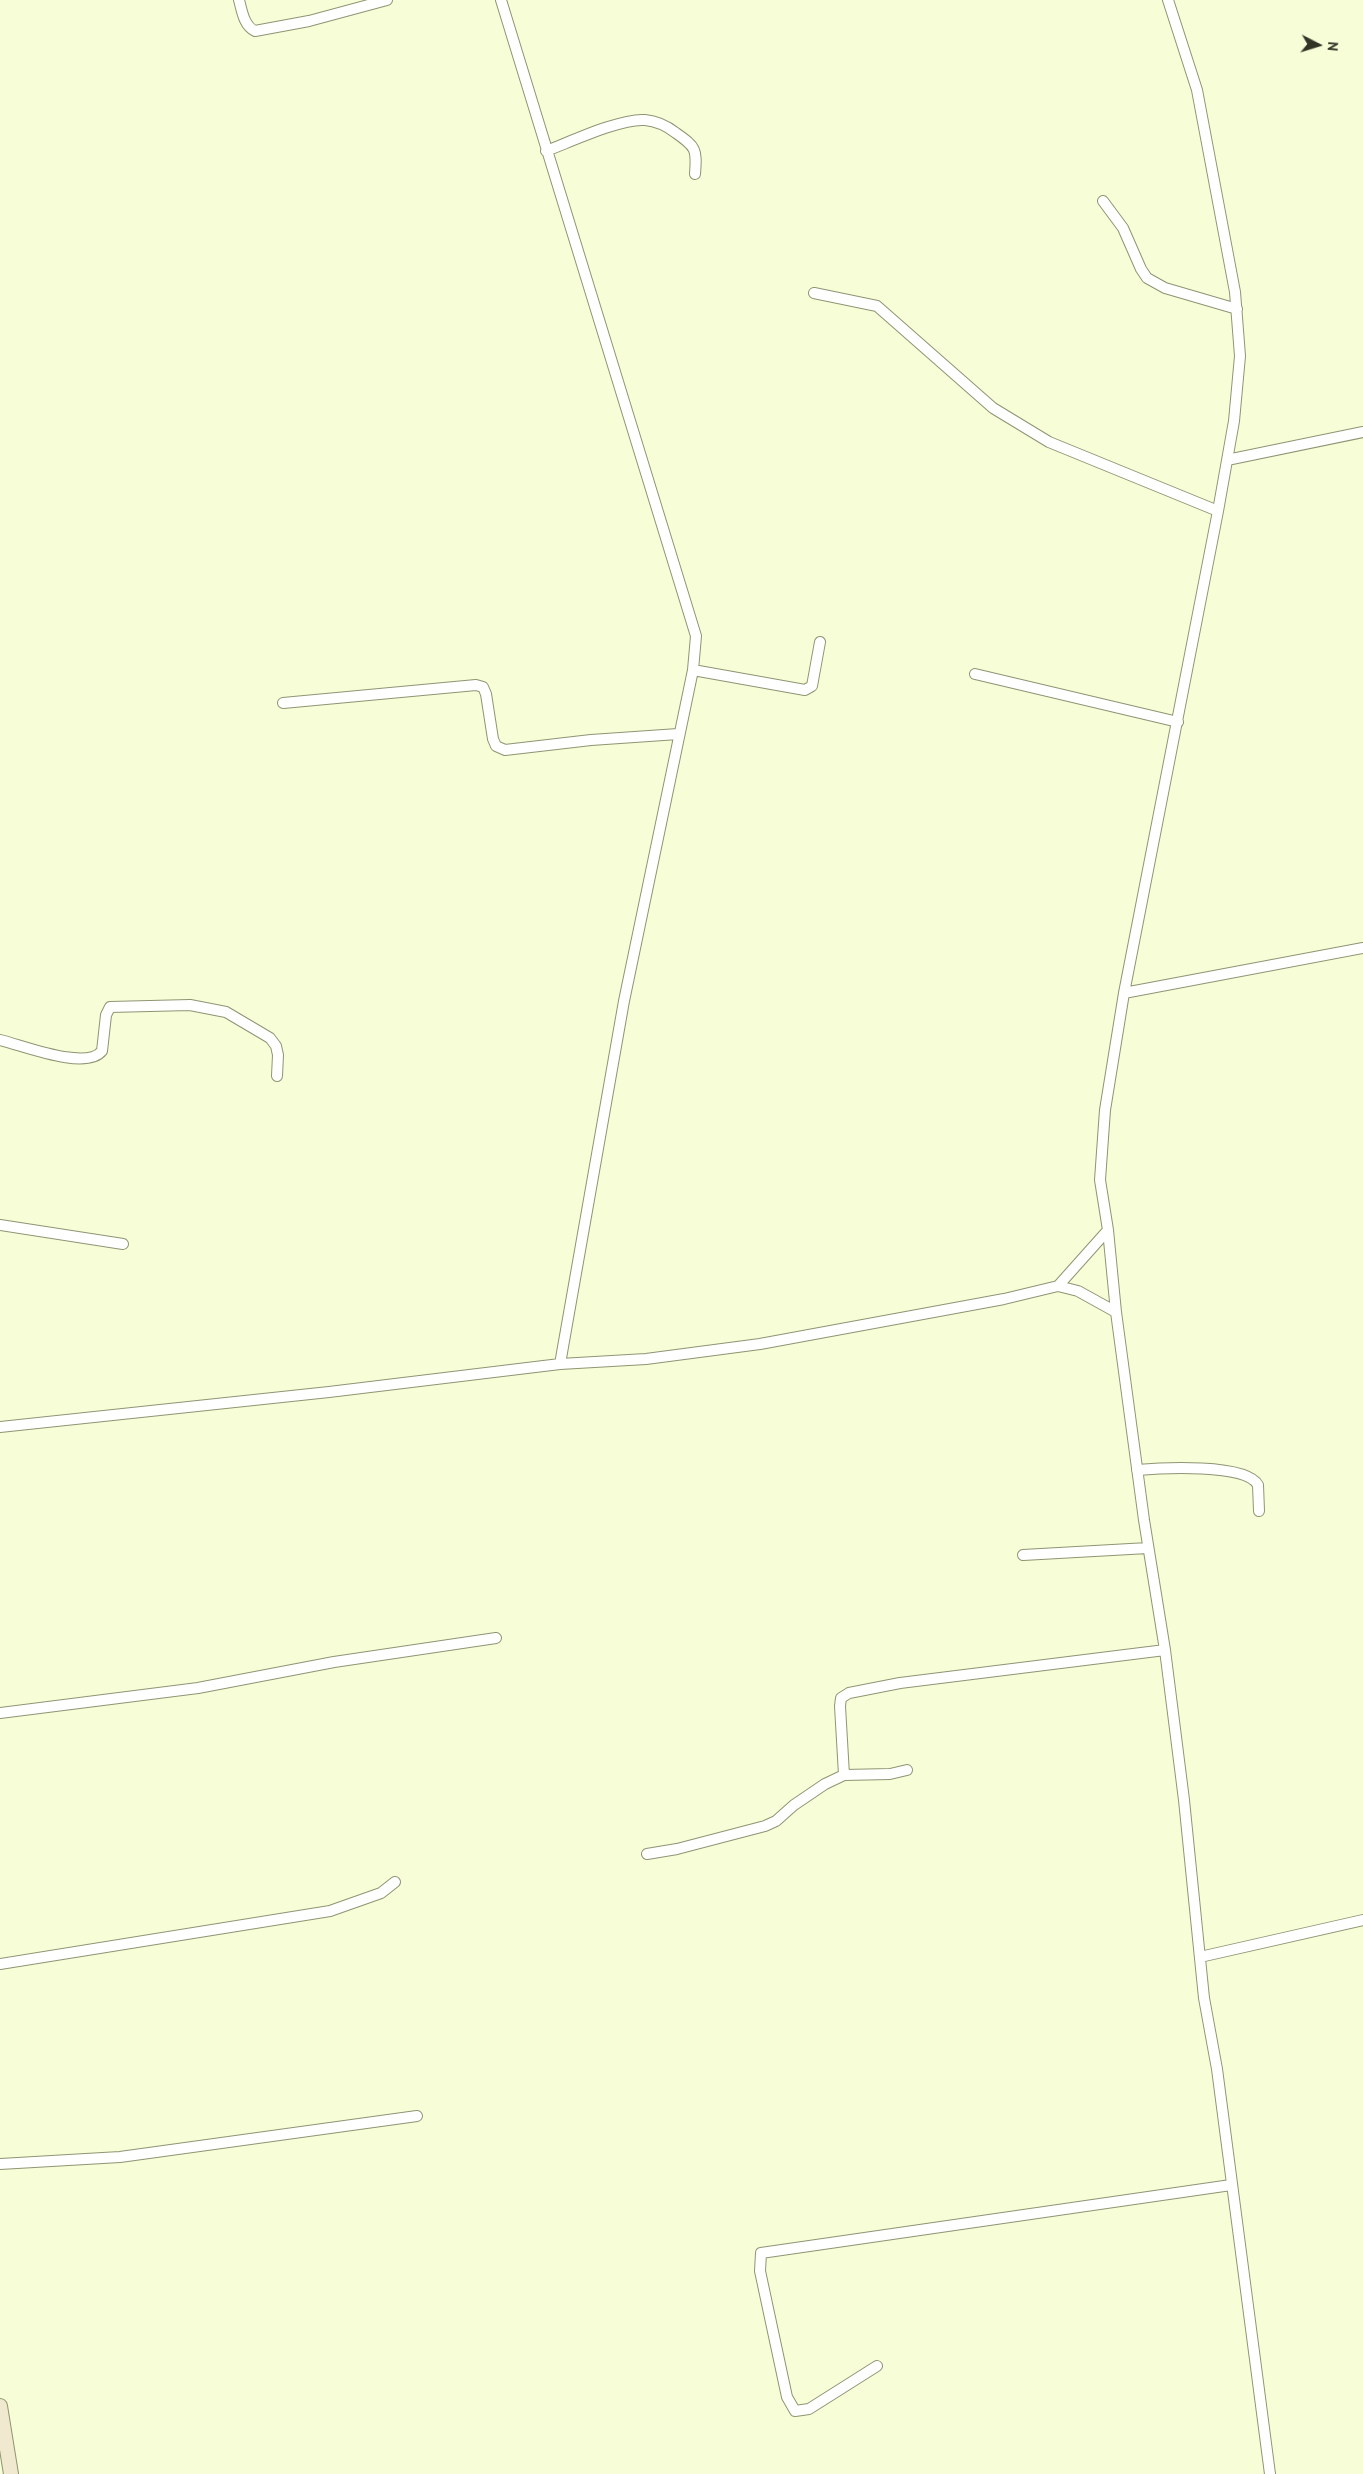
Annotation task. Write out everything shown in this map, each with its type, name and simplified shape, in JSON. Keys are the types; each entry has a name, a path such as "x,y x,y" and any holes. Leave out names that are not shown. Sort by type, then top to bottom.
{"main road":[{"path":"0,2406 11,2474"}],"street":[{"path":"239,0 246,22 249,28 254,31 309,22 387,0"},
{"path":"500,0 696,636 693,670 678,734 622,1010 560,1364"},
{"path":"1168,0 1198,90 1237,308 1240,356 1238,385 1227,460 1178,722 1124,993 1104,1110 1099,1164 1137,1470 1165,1650 1184,1800 1200,1956 1270,2474"},
{"path":"546,152 604,130 644,120 665,126 691,144 696,156 695,174"},
{"path":"1104,201 1123,228 1140,268 1147,278 1164,288 1237,308"},
{"path":"814,293 877,306 992,408 1049,442 1218,511"},
{"path":"1227,460 1363,432"},
{"path":"693,670 805,690 812,686 820,642"},
{"path":"975,674 1178,722"},
{"path":"283,703 476,685 483,687 486,694 493,739 496,746 505,750 591,740 678,734"},
{"path":"1124,993 1363,948"},
{"path":"0,1040 62,1057 83,1058 97,1056 102,1051 106,1015 110,1007 190,1005 226,1012 270,1038 276,1046 278,1055 277,1076"},
{"path":"0,1225 123,1244"},
{"path":"1058,1286 1108,1230"},
{"path":"0,1427 329,1392 560,1364 646,1359 760,1344 1004,1299 1058,1286 1078,1291 1116,1312"},
{"path":"1137,1470 1204,1470 1249,1476 1258,1485 1259,1511"},
{"path":"1023,1555 1148,1548"},
{"path":"0,1714 198,1688 334,1662 496,1638"},
{"path":"844,1775 840,1706 841,1698 849,1692 900,1683 1165,1650"},
{"path":"648,1854 677,1849 765,1826 776,1821 794,1805 826,1784 844,1775 890,1774 907,1770"},
{"path":"0,1964 330,1911 381,1893 395,1882"},
{"path":"1200,1956 1363,1920"},
{"path":"0,2164 120,2157 417,2116"},
{"path":"877,2366 809,2409 795,2411 787,2397 766,2300 760,2271 761,2253 1231,2185"}]}
